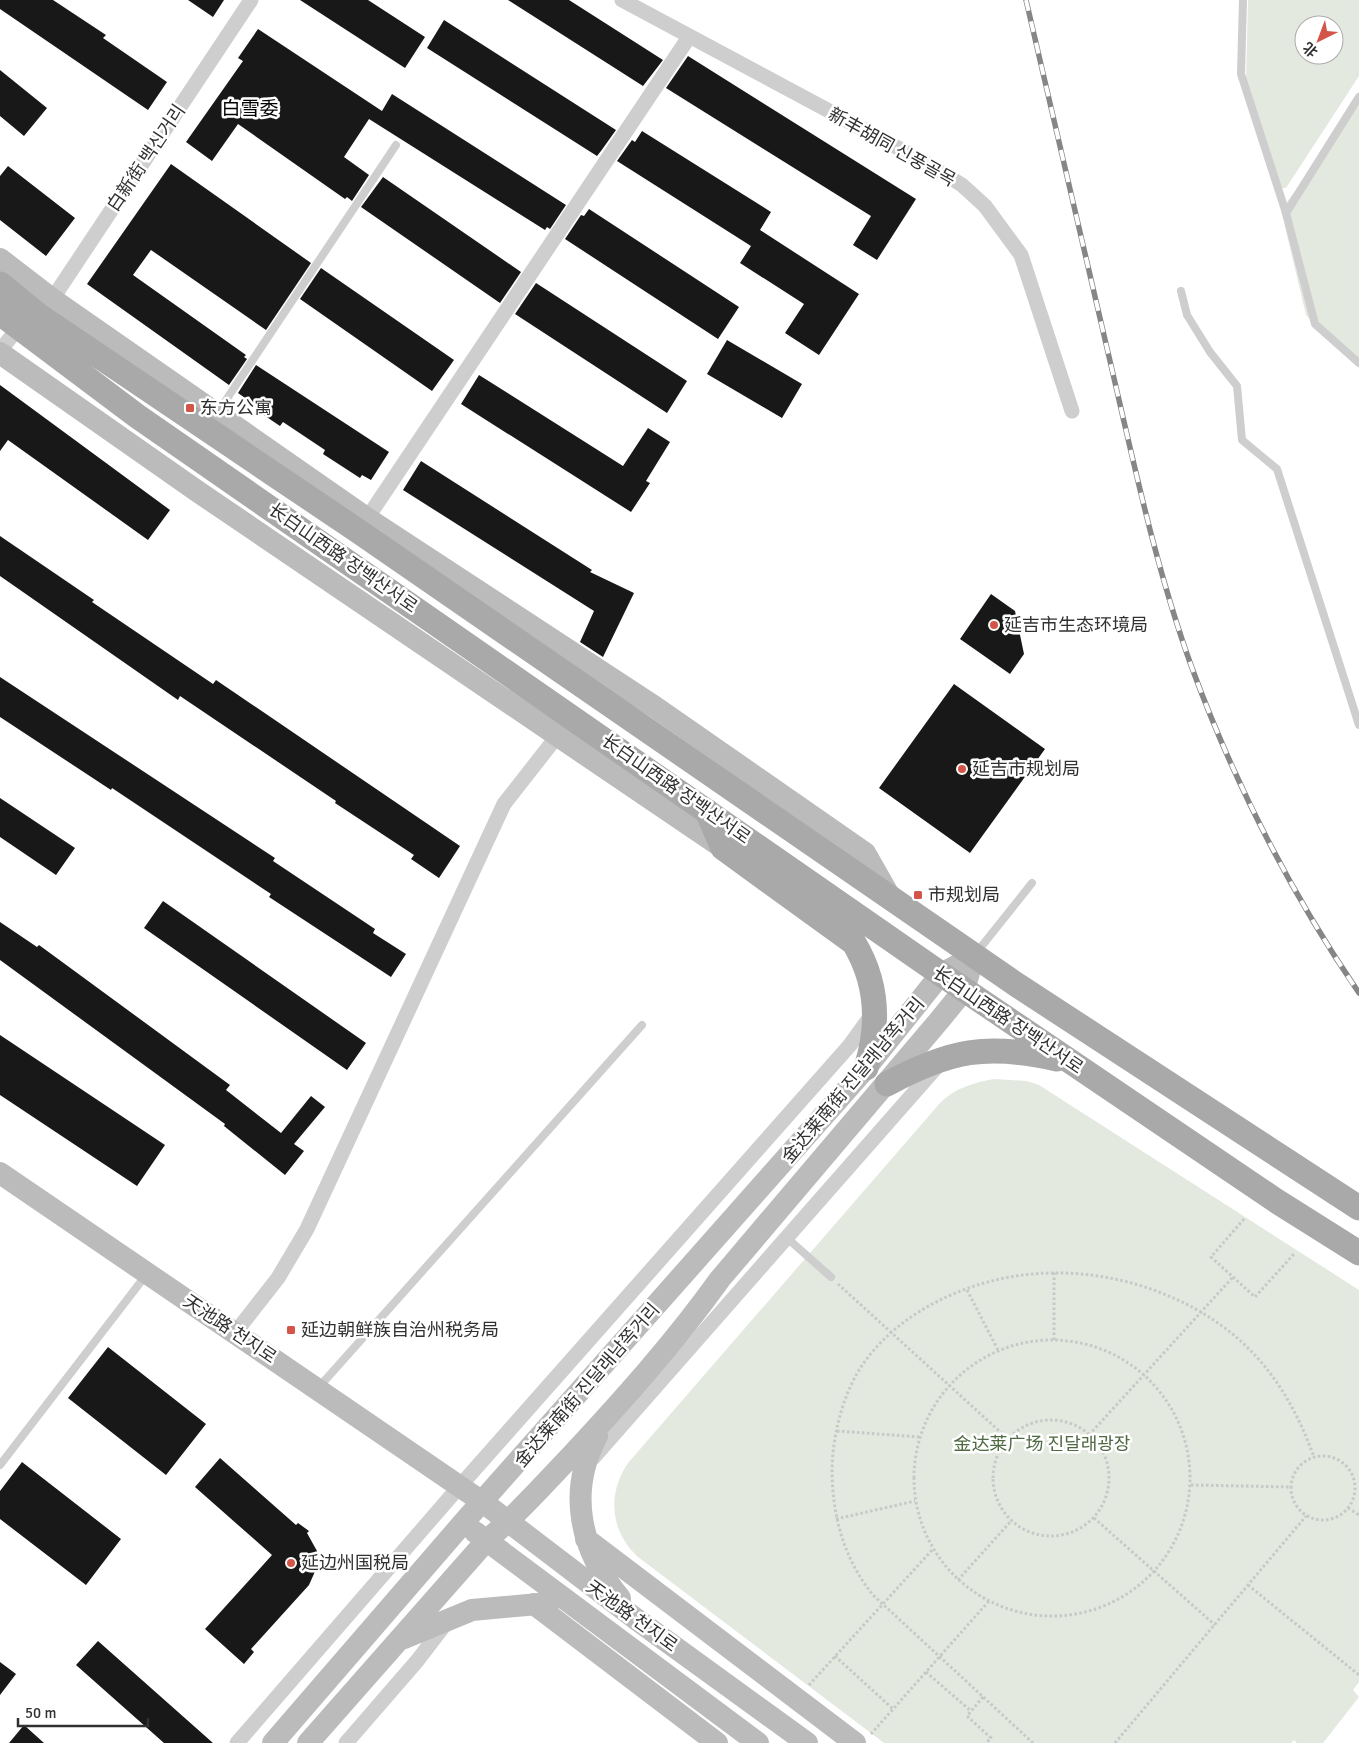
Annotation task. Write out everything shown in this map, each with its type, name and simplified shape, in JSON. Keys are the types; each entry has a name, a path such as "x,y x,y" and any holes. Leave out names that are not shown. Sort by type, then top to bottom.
{"main road":[{"name":"长白山西路 장백산서로","path":"0,260 27,314 363,525"},
{"name":"长白山西路 장백산서로","path":"0,284 27,314 137,416 964,990 1275,1200 1359,1253"},
{"name":"长白山西路 장백산서로","path":"27,314 217,414 363,525 890,897 1090,1033 1359,1208"},
{"name":"长白山西路 장백산서로","path":"0,352 214,502 723,848"},
{"path":"707,811 723,848 854,943 866,962 872,985 875,1010 871,1051 866,1068"},
{"name":"金达莱南街 진달래남쪽거리","path":"273,1743 464,1523 484,1503 866,1068 941,974 975,956"},
{"name":"金达莱南街 진달래남쪽거리","path":"308,1743 394,1643 487,1540 508,1523 605,1419 696,1313 720,1279 887,1084 964,990 975,956"},
{"path":"887,1084 918,1067 946,1057 972,1051 1000,1050 1026,1052 1070,1062 1090,1033"},
{"name":"天池路 천지로","path":"0,1172 484,1503 636,1619 807,1743"},
{"path":"605,1419 586,1458 586,1467 581,1487 581,1516 586,1538 607,1582 636,1619"},
{"path":"459,1487 464,1523"},
{"name":"天池路 천지로","path":"464,1523 568,1603 758,1743"},
{"name":"天池路 천지로","path":"586,1538 862,1740"},
{"path":"394,1643 451,1616 472,1610 568,1603"},
{"path":"534,1604 717,1743"}],"street":[{"name":"白新街 백신거리","path":"0,352 251,0"},
{"name":"新丰胡同 신풍골목","path":"622,0 930,165 962,185 985,206 1021,255 1072,411"},
{"path":"363,525 689,37"},
{"path":"236,1333 278,1278 308,1229 504,804 572,717"},
{"name":"金达莱南街 진달래남쪽거리","path":"237,1743 459,1487 850,1045 875,1010"},
{"path":"586,1467 946,1057"},
{"path":"346,1743 417,1661 451,1616"}],"lane":[{"path":"1244,0 1241,74 1286,213 1315,324 1359,364"},
{"path":"1286,213 1359,97"},
{"path":"217,414 396,145"},
{"path":"1181,291 1187,315 1210,352 1237,386 1242,440 1278,469 1359,725"},
{"path":"975,956 1032,883"},
{"path":"317,1389 642,1025"},
{"path":"787,1238 831,1277"},
{"path":"0,1466 148,1273"}],"path":[{"path":"1244,1219 1210,1257 1255,1297 1294,1254"},
{"path":"1054,1272 1054,1340"},
{"path":"1033,1743 882,1604 860,1580 840,1535 832,1488 836,1431 845,1399 862,1365 891,1333 912,1316 930,1305 999,1279 1054,1272 1124,1280 1153,1290 1200,1313 1246,1346 1268,1370 1294,1412 1314,1457"},
{"path":"831,1277 1008,1439"},
{"path":"1089,1435 1233,1277"},
{"path":"967,1290 998,1350"},
{"path":"1054,1340 1073,1342 1108,1352 1143,1375 1162,1394 1180,1427 1186,1445 1191,1485 1184,1520 1168,1555 1154,1572 1122,1598 1082,1613 1038,1616 1017,1612 989,1601 958,1580 933,1549 920,1519 915,1501 914,1467 920,1437 926,1420 949,1386 965,1370 998,1350 1020,1343 1054,1340"},
{"path":"1043,1420 1070,1423 1089,1435 1103,1452 1110,1478 1107,1495 1094,1518 1080,1530 1054,1537 1027,1532 1011,1521 996,1498 992,1479 995,1460 1008,1439 1025,1426 1043,1420"},
{"path":"836,1431 920,1437"},
{"path":"1314,1457 1330,1457 1348,1468 1355,1488 1354,1499 1341,1515 1327,1520 1306,1516 1294,1502 1291,1487 1298,1468 1314,1457"},
{"path":"1191,1485 1291,1487"},
{"path":"836,1519 915,1501"},
{"path":"1348,1508 1359,1515"},
{"path":"1115,1743 1306,1516"},
{"path":"1094,1518 1215,1626"},
{"path":"958,1580 1011,1521"},
{"path":"806,1688 933,1549"},
{"path":"1248,1585 1359,1675"},
{"path":"862,1740 893,1709 989,1601"},
{"path":"835,1656 893,1709"},
{"path":"926,1672 971,1711"},
{"path":"983,1698 967,1716 991,1738 986,1743"}],"green space":[{"path":"1248,0 1359,0 1359,76 1286,188 1275,189 1246,80"},
{"path":"1359,105 1359,364 1306,315 1281,210"},
{"name":"金达莱广场 진달래광장","path":"994,1079 1027,1081 1039,1085 1359,1290 1359,1682 1353,1690 1359,1697 1323,1743 1297,1743 1294,1740 1291,1743 884,1743 638,1557 622,1536 617,1524 615,1500 621,1475 628,1463 940,1103 952,1093 965,1087"}],"building":[{"path":"0,0 53,0 106,35 103,38 167,82 148,110 0,9"},
{"path":"188,0 224,0 213,17"},
{"path":"300,0 368,0 425,37 405,68"},
{"path":"508,0 569,0 663,60 643,86"},
{"path":"444,20 616,130 597,156 427,48"},
{"path":"258,29 382,111 392,94 566,205 550,229 547,227 545,230 369,119 344,157 369,175 352,201 347,197 345,199 238,124 212,161 186,142 243,61 238,58"},
{"path":"688,56 916,199 877,260 853,245 871,216 666,88"},
{"path":"0,70 47,108 24,136 0,116"},
{"path":"642,131 771,212 760,230 859,294 819,355 785,333 804,304 740,263 751,246 617,161 632,140 635,142"},
{"path":"171,164 311,263 266,330 151,250 133,275 246,355 244,357 247,359 229,385 87,284"},
{"path":"8,166 75,218 46,256 0,220 0,176"},
{"path":"383,177 521,272 500,303 361,207"},
{"path":"589,209 739,307 718,339 565,239 581,215 584,216"},
{"path":"321,268 454,360 432,391 300,299"},
{"path":"536,283 687,381 667,413 515,314"},
{"path":"727,340 802,384 782,418 707,374"},
{"path":"256,365 389,452 371,480 362,475 360,478 323,454 325,450 283,422 280,426 243,401 245,398 238,393"},
{"path":"479,375 623,466 648,428 670,442 646,481 650,483 631,512 461,404"},
{"path":"0,385 170,510 148,540 8,440 0,451"},
{"path":"421,461 592,570 590,572 634,593 603,657 580,642 594,611 403,490"},
{"path":"0,536 94,600 92,602 213,684 216,680 460,846 439,878 411,859 414,855 335,803 336,801 180,696 178,700 0,576"},
{"name":"延吉市生态环境局","path":"991,594 1015,611 1024,654 1010,674 960,639"},
{"path":"0,677 275,858 273,861 375,929 373,933 406,954 391,977 269,897 271,894 112,788 111,790 0,717"},
{"name":"延吉市规划局","path":"954,684 1045,749 970,853 879,788"},
{"path":"0,798 75,848 56,875 0,837"},
{"path":"163,901 366,1043 347,1070 144,928"},
{"path":"0,922 37,947 39,945 230,1085 226,1090 281,1133 311,1096 325,1107 294,1144 304,1151 285,1175 224,1126 225,1124 0,960"},
{"path":"0,1035 165,1145 137,1186 0,1095"},
{"path":"108,1347 206,1424 166,1475 68,1398"},
{"name":"延边州国税局","path":"220,1458 296,1525 298,1523 309,1531 307,1533 317,1551 317,1567 309,1585 251,1649 254,1652 244,1664 205,1629 272,1555 195,1487"},
{"path":"22,1462 121,1539 86,1585 0,1519 0,1491"},
{"path":"98,1641 213,1743 164,1743 76,1665"},
{"path":"0,1662 16,1674 0,1695"},
{"path":"24,1725 44,1743 9,1743"}],"railway":[{"path":"1026,0 1137,477 1167,593 1179,631 1208,711 1245,795 1310,916 1359,993"}],"place":[{"name":"东方公寓","path":"190,408"},
{"name":"延吉市生态环境局","path":"994,625"},
{"name":"延吉市规划局","path":"962,769"},
{"name":"市规划局","path":"918,895"},
{"name":"延边朝鲜族自治州税务局","path":"291,1330"},
{"name":"延边州国税局","path":"291,1563"}],"district":[{"name":"白雪委","path":"250,108"}]}
